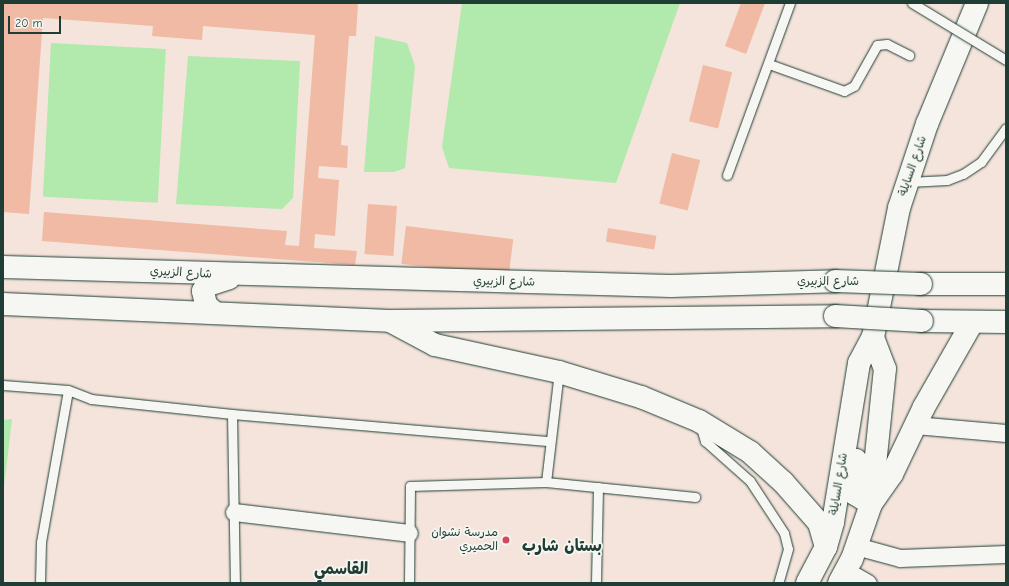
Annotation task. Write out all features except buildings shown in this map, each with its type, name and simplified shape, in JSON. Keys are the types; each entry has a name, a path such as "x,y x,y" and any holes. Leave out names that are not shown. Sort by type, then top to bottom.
{"main road":[{"name":"شارع السايلة","path":"807,583 826,547 858,363 873,337 884,271 908,182 977,3"},
{"name":"شارع الزبيري","path":"3,267 234,276 671,286 835,281 921,284 1006,284"},
{"path":"214,312 206,305 202,291 208,285 234,276"},
{"path":"3,304 214,312 390,321 836,316 972,323 1006,322"},
{"path":"390,321 435,345 559,372 641,397 699,421 750,452 783,482 819,523 826,547"},
{"path":"855,384 861,425 852,488 855,494 870,504 892,474 915,425 972,323"},
{"name":"شارع السايلة","path":"843,577 856,546 870,504 884,369 873,337"}],"street":[{"path":"915,425 1006,433"},
{"path":"234,512 409,533"},
{"path":"856,546 900,558 1006,554"},
{"path":"843,577 868,583"}],"lane":[{"path":"727,175 769,64 790,3"},
{"path":"912,3 1006,60"},
{"path":"769,64 844,91 854,86 877,45 887,44 909,55"},
{"path":"908,182 947,180 963,174 981,162 1006,128"},
{"path":"546,482 559,372"},
{"path":"3,385 68,390 91,399 232,414 550,441"},
{"path":"40,583 41,542 68,390"},
{"path":"232,414 235,583"},
{"path":"699,421 705,442 750,481 784,533 788,549 778,583"},
{"path":"409,583 410,486 546,482 695,497"},
{"path":"596,583 598,487"}],"green space":[{"path":"462,3 680,3 616,183 449,168 442,147"},
{"path":"375,36 407,43 415,66 405,168 394,172 364,172"},
{"path":"51,43 166,49 158,203 43,197"},
{"path":"188,56 300,61 293,198 282,209 176,204"},
{"path":"12,419 3,495 3,420"}],"place":[{"name":"مدرسة نشوان الحميري","path":"506,540"}],"district":[{"name":"بستان شارب","path":"562,546"},
{"name":"القاسمي","path":"341,569"}]}
